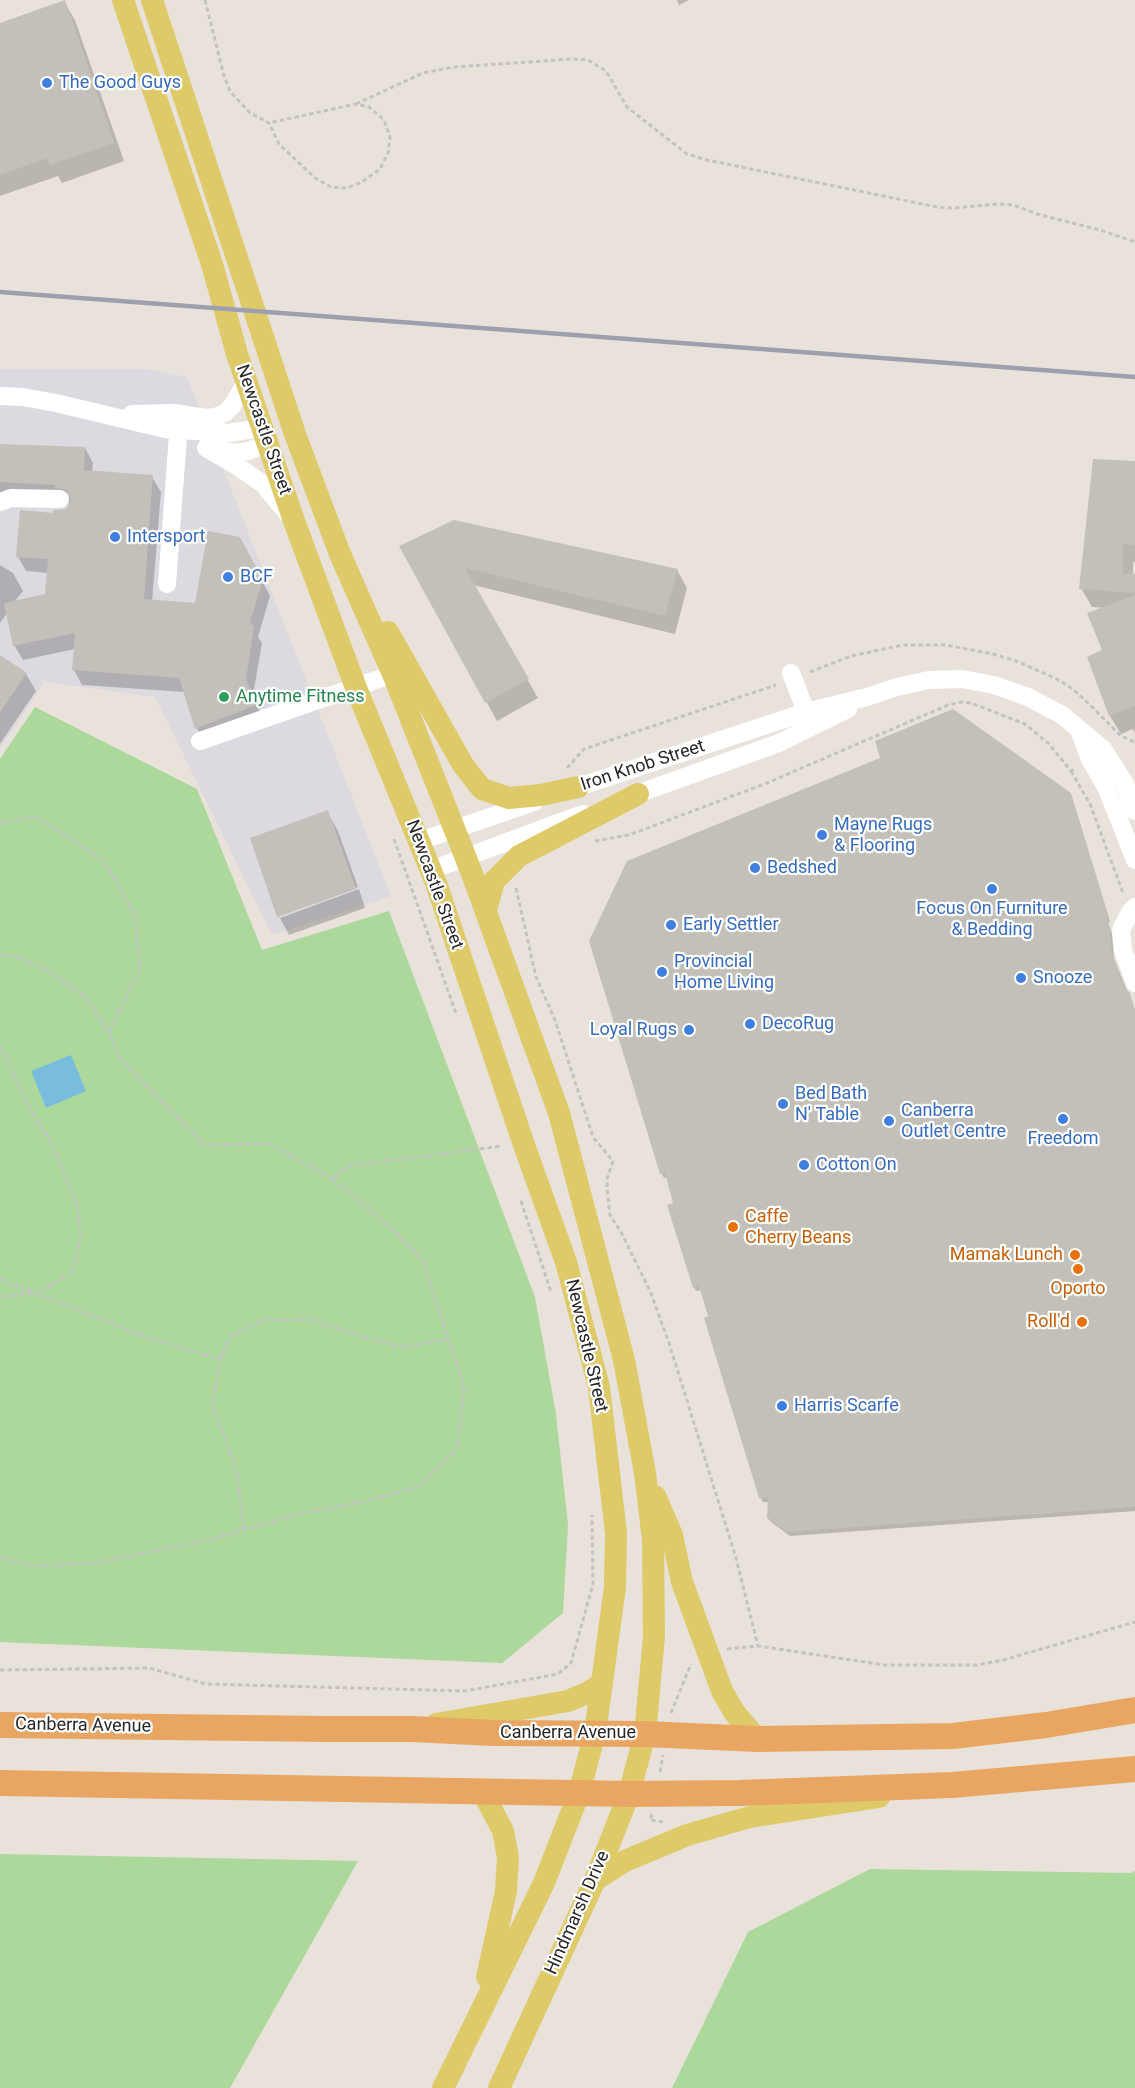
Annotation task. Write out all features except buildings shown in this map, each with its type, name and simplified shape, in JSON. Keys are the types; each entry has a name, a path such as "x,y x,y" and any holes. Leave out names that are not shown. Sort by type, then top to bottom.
{"highway":[{"name":"Canberra Avenue","path":"0,1725 411,1728 494,1733 656,1734 757,1738 953,1736 1046,1725 1135,1710"},
{"path":"0,1783 656,1794 952,1785 1135,1769"}],"main road":[{"name":"Newcastle Street","path":"123,0 212,264 237,354 294,521 356,688 431,870 566,1262 599,1387 616,1533 615,1587 595,1733 579,1792"},
{"name":"Newcastle Street","path":"152,0 293,427 340,554 393,674 466,856 559,1113 624,1360 645,1473 653,1540 654,1637 647,1709 656,1734"},
{"path":"265,436 293,427"},
{"path":"340,554 464,765 482,789 509,798 541,795 578,787"},
{"path":"486,910 494,881 519,856 638,794"},
{"path":"645,1473 672,1535 682,1581 722,1691 734,1712 757,1738"},
{"path":"411,1728 568,1701 587,1694 602,1684"},
{"name":"Hindmarsh Drive","path":"499,2088 595,1880 656,1734"},
{"path":"595,1880 625,1861 687,1835 750,1817 952,1785"},
{"path":"476,2022 507,1891 508,1857 503,1831 482,1791"},
{"path":"443,2088 544,1883 579,1792"}],"street":[{"path":"106,414 166,413 205,418 215,417 225,413 232,406 247,381"},
{"path":"0,396 23,397 106,414 172,432 206,448 263,484 294,521"},
{"path":"172,432 265,436"},
{"path":"167,584 172,432"},
{"path":"206,448 236,453 248,451 265,436"},
{"path":"0,502 11,498 60,499"},
{"path":"200,741 393,674"},
{"path":"791,674 809,720"},
{"name":"Iron Knob Street","path":"420,841 578,787 809,720 897,687 929,680 962,679 994,685 1028,697 1062,715 1103,749 1129,781 1135,860"},
{"name":"Iron Knob Street","path":"431,870 779,743 809,720"},
{"name":"Iron Knob Street","path":"1080,732 1090,759 1107,789 1130,809"},
{"path":"1107,789 1129,781"},
{"path":"1132,910 1121,930 1123,951 1135,983"}],"path":[{"path":"205,0 230,91 250,113 269,123 279,144 315,178 331,187 346,188 362,182 380,169 388,153 390,137 384,120 369,107 356,104"},
{"path":"269,123 356,104 423,73 454,67 572,59 588,60 606,71 627,107 687,154 936,207 1014,205 1037,214 1100,230 1135,242"},
{"path":"586,843 629,835 767,783 948,705 961,702 971,703 1025,724 1049,744 1071,771 1090,804 1132,910"},
{"path":"1071,771 1090,759"},
{"path":"0,822 37,817 104,861 135,915 140,968 109,1032"},
{"path":"394,838 458,1018"},
{"path":"514,878 536,977 555,1020 593,1137 613,1161 607,1188 610,1215 621,1232 650,1291 669,1343 736,1558 758,1646"},
{"path":"0,955 17,957 51,972 86,998 109,1032 120,1059 205,1145 270,1144 331,1178 386,1223 422,1259 464,1387 457,1449 418,1487 361,1502 299,1514 208,1540 96,1563 33,1566 0,1558"},
{"path":"0,1045 26,1102 56,1154 76,1202 81,1235 73,1272 37,1293 0,1297"},
{"path":"331,1178 350,1166 502,1146"},
{"path":"517,1191 551,1293"},
{"path":"0,1279 146,1337 220,1359"},
{"path":"244,1530 237,1473 213,1405 220,1359 231,1336 263,1320 309,1318 367,1338 403,1347 448,1339"},
{"path":"0,1670 149,1668 206,1684 465,1691 558,1674 572,1663 593,1584 592,1513"},
{"path":"734,1647 758,1646 885,1665 977,1665 1003,1660 1135,1622"},
{"path":"650,1820 656,1794 656,1734 672,1708 691,1664"},
{"path":"647,1709 672,1708"}],"shaded area":[{"path":"0,369 145,369 187,377 391,896 272,935 155,697 45,682 0,748"}],"green space":[{"path":"35,707 197,789 262,950 389,911 535,1297 556,1414 568,1525 563,1613 502,1663 0,1642 0,759"},
{"path":"0,1854 358,1861 230,2088 0,2088"},
{"path":"870,1869 1131,1873 1135,1871 1135,2088 672,2088 748,1932"}],"water":[{"path":"71,1055 86,1091 46,1108 31,1071"}],"railway":[{"path":"0,292 1135,377"}],"place":[{"name":"The Good Guys","path":"47,83"},
{"name":"Intersport","path":"115,537"},
{"name":"BCF","path":"228,577"},
{"name":"Anytime Fitness","path":"224,697"},
{"name":"Mayne Rugs & Flooring","path":"822,835"},
{"name":"Bedshed","path":"755,868"},
{"name":"Focus On Furniture & Bedding","path":"992,889"},
{"name":"Early Settler","path":"671,925"},
{"name":"Provincial Home Living","path":"662,972"},
{"name":"Snooze","path":"1021,978"},
{"name":"DecoRug","path":"750,1024"},
{"name":"Loyal Rugs","path":"689,1030"},
{"name":"Bed Bath N' Table","path":"783,1104"},
{"name":"Freedom","path":"1063,1119"},
{"name":"Canberra Outlet Centre","path":"889,1121"},
{"name":"Cotton On","path":"804,1165"},
{"name":"Caffe Cherry Beans","path":"733,1227"},
{"name":"Mamak Lunch","path":"1075,1255"},
{"name":"Oporto","path":"1078,1269"},
{"name":"Roll'd","path":"1082,1322"},
{"name":"Harris Scarfe","path":"782,1406"}]}
